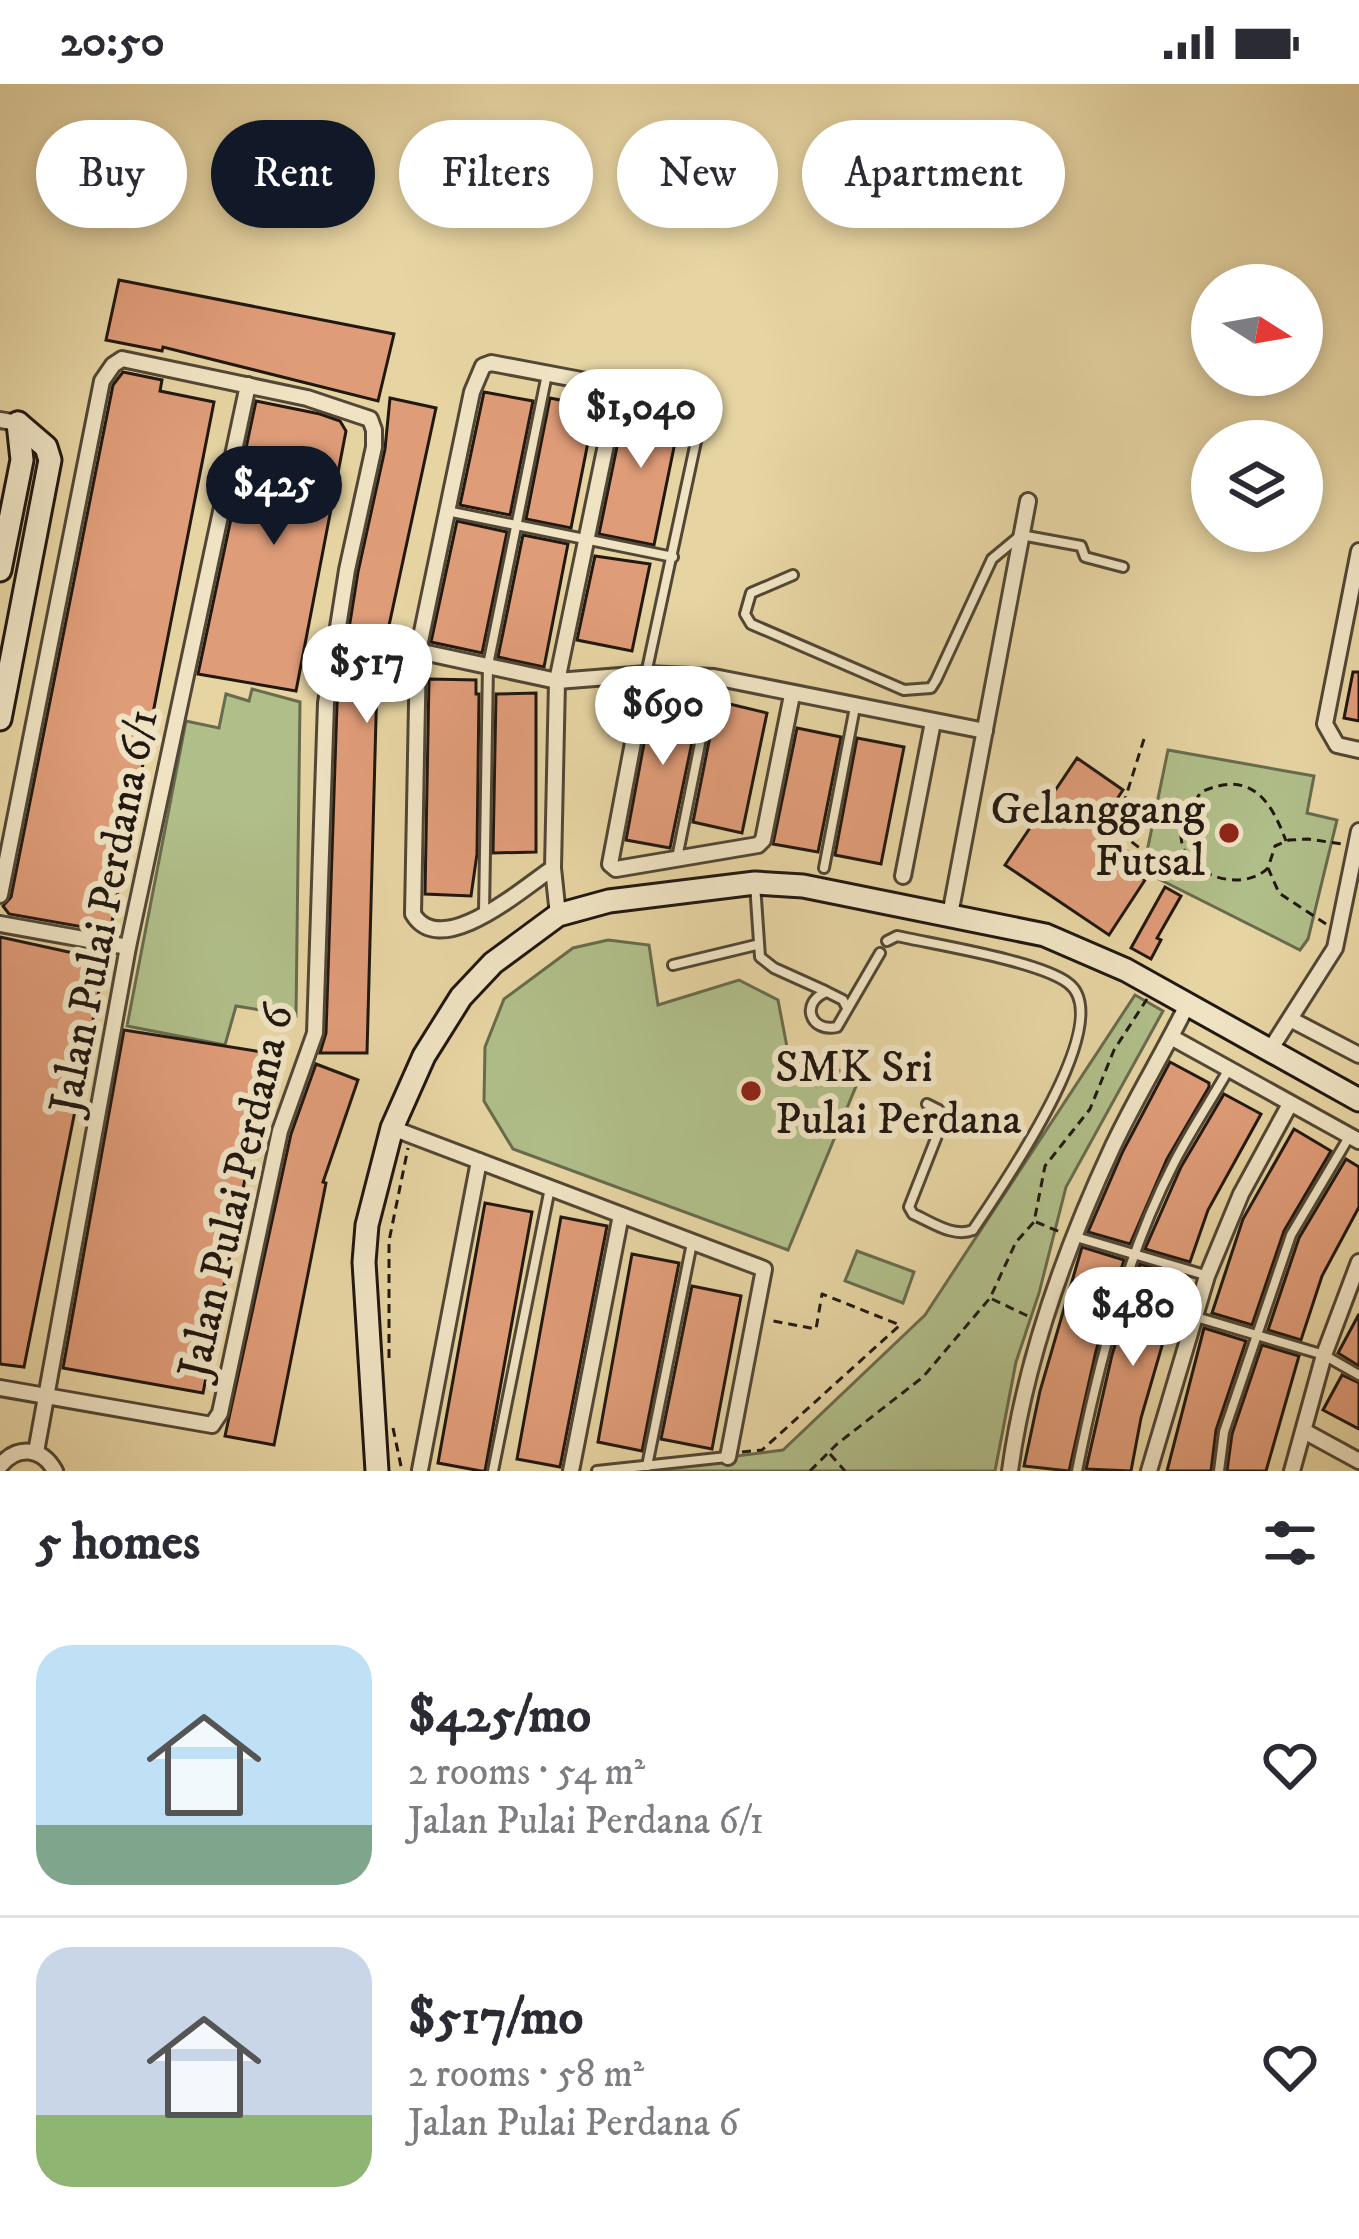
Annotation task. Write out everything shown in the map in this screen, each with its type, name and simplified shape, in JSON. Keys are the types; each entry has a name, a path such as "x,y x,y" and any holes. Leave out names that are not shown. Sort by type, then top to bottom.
{"street":[{"name":"Jalan Pulai Perdana 6","path":"0,895 102,381 113,365 122,358 370,418 374,430 326,703 315,1033 280,1131 217,1420 212,1425 201,1424 0,1388"},
{"path":"553,868 460,928 424,926 413,914 418,651 472,392 482,366 490,363 618,387 557,681 553,868 558,914"},
{"name":"Jalan Pulai Perdana 6/1","path":"36,1452 128,947 248,386"},
{"path":"0,570 22,460 9,422"},
{"path":"0,719 50,460 46,447 9,422"},
{"path":"950,915 1028,501"},
{"path":"1359,551 1354,604 1325,724 1336,746 1359,750"},
{"path":"418,651 557,681 646,674 714,677 985,731"},
{"path":"646,674 611,868 750,849 763,840 792,695"},
{"path":"903,876 933,722"},
{"path":"1270,1050 1335,948 1357,839"},
{"path":"377,1471 364,1262 367,1225 424,1056 461,997 493,963 558,914 609,901 755,883 803,886 1045,935 1126,970 1359,1100"},
{"path":"0,924 128,947"},
{"path":"1010,1471 1015,1435 1073,1236 1115,1142 1186,1007"},
{"path":"1292,1020 1357,1048"},
{"path":"1171,1037 1354,1138"},
{"path":"1149,1471 1207,1276 1241,1194 1290,1103"},
{"path":"402,1131 764,1269 729,1455"},
{"path":"422,1470 479,1160"},
{"path":"571,1471 621,1215"},
{"path":"1292,1471 1324,1355 1353,1292 1359,1262"},
{"path":"1304,1431 1359,1461"},
{"path":"0,1466 16,1452 36,1452 55,1471"}],"lane":[{"path":"484,913 488,665 547,373"},
{"path":"618,387 694,400 704,409 646,674"},
{"path":"447,511 673,557"},
{"path":"794,574 751,593 745,614 751,625 904,690 919,691 931,688 936,680 992,559 1021,535 1082,546 1085,557 1123,567"},
{"path":"677,858 714,677"},
{"path":"824,868 855,707"},
{"path":"755,883 760,957 843,1000 847,1008"},
{"path":"887,941 897,936 1019,964 1068,982 1081,997 1083,1021 1038,1133 974,1230 956,1233 913,1214 909,1207 944,1118 927,1104"},
{"path":"673,965 756,945"},
{"path":"827,992 810,1004 810,1016 826,1029 845,1019 880,953"},
{"path":"1077,1471 1098,1367 1137,1255 1173,1166 1230,1067"},
{"path":"1219,1471 1225,1432 1291,1234 1354,1138"},
{"path":"493,1471 550,1187"},
{"path":"1073,1236 1207,1276"},
{"path":"647,1466 692,1242"},
{"path":"1196,1317 1324,1355 1359,1375"},
{"path":"597,1471 729,1455"}],"path":[{"path":"1144,739 1120,815 1112,826 1152,853 1186,856"},
{"path":"1286,841 1270,804 1244,784 1231,783 1201,792 1181,834 1186,856 1194,866 1211,875 1242,880 1268,868 1275,846 1286,841 1357,839"},
{"path":"1125,850 1131,841"},
{"path":"1152,853 1161,880"},
{"path":"1268,868 1279,893 1338,931"},
{"path":"810,1471 923,1377 990,1298 1016,1242 1034,1222 1045,1166 1090,1109 1114,1050 1153,987"},
{"path":"390,1368 388,1241 402,1131"},
{"path":"1034,1222 1073,1236"},
{"path":"729,1455 762,1450 900,1324 822,1294 816,1329 754,1317"},
{"path":"990,1298 1046,1323"},
{"path":"392,1421 402,1471"},
{"path":"829,1453 845,1471"}],"green space":[{"path":"252,689 300,702 296,1016 236,1006 225,1045 127,1026 186,721 219,728 226,694 249,701"},
{"path":"1168,750 1314,776 1307,813 1337,820 1308,939 1300,950 1143,871"},
{"path":"608,940 649,945 658,1005 739,980 778,1000 787,1047 859,1079 788,1250 513,1149 484,1101 485,1047 504,999 573,948"},
{"path":"1135,995 1163,1011 1066,1187 1016,1362 995,1471 620,1471 783,1450 925,1315"},
{"path":"857,1251 914,1272 903,1303 845,1281"}],"building":[{"path":"119,280 394,334 378,401 163,347 162,351 106,340"},
{"path":"123,372 162,380 160,391 214,402 112,922 100,930 9,914 3,906 11,897 113,385"},
{"path":"484,392 533,401 510,515 460,505"},
{"path":"390,398 436,408 377,681 367,1053 320,1053 326,1033 337,704 358,572 385,449"},
{"path":"550,398 595,407 571,528 526,519"},
{"path":"627,398 682,408 654,545 599,534"},
{"path":"256,401 320,414 340,421 346,431 296,691 198,674"},
{"path":"457,521 507,532 482,653 431,642"},
{"path":"523,535 568,544 544,667 498,657"},
{"path":"595,556 650,564 632,651 577,640"},
{"path":"1353,672 1359,672 1359,721 1344,718"},
{"path":"429,679 476,680 479,694 477,854 471,896 425,894"},
{"path":"654,690 701,699 670,848 626,840"},
{"path":"536,693 536,852 493,853 496,694"},
{"path":"717,701 767,713 742,833 693,822"},
{"path":"797,728 841,737 818,852 773,844"},
{"path":"857,738 904,747 881,864 835,855"},
{"path":"1077,758 1123,790 1096,830 1137,858 1129,870 1145,880 1109,935 1005,865"},
{"path":"1165,887 1181,896 1157,938 1161,940 1151,959 1131,948"},
{"path":"0,937 105,960 24,1367 0,1364"},
{"path":"124,1030 281,1055 252,1143 203,1393 63,1368"},
{"path":"1170,1062 1209,1087 1167,1159 1130,1244 1088,1232 1123,1151"},
{"path":"316,1064 358,1080 323,1182 274,1445 225,1436 291,1134"},
{"path":"1224,1094 1261,1114 1208,1210 1190,1262 1145,1249 1181,1167"},
{"path":"1294,1129 1331,1151 1284,1231 1252,1325 1212,1313 1243,1219"},
{"path":"1346,1159 1359,1167 1359,1207 1322,1276 1301,1340 1268,1330 1299,1238"},
{"path":"485,1203 532,1212 485,1471 481,1471 438,1463"},
{"path":"561,1217 607,1226 560,1467 517,1459"},
{"path":"1082,1247 1124,1260 1096,1351 1069,1471 1024,1466 1040,1391"},
{"path":"632,1254 679,1263 642,1451 598,1442"},
{"path":"1140,1264 1182,1277 1141,1418 1131,1471 1086,1469 1112,1355"},
{"path":"692,1286 741,1296 712,1449 661,1439"},
{"path":"1359,1314 1359,1366 1338,1353"},
{"path":"1204,1328 1246,1341 1216,1430 1211,1471 1167,1471"},
{"path":"1262,1345 1299,1356 1266,1471 1227,1471 1232,1434"},
{"path":"1342,1375 1359,1383 1359,1429 1323,1410"}],"place":[{"name":"Gelanggang Futsal","path":"1229,833"},
{"name":"SMK Sri Pulai Perdana","path":"751,1091"}]}
